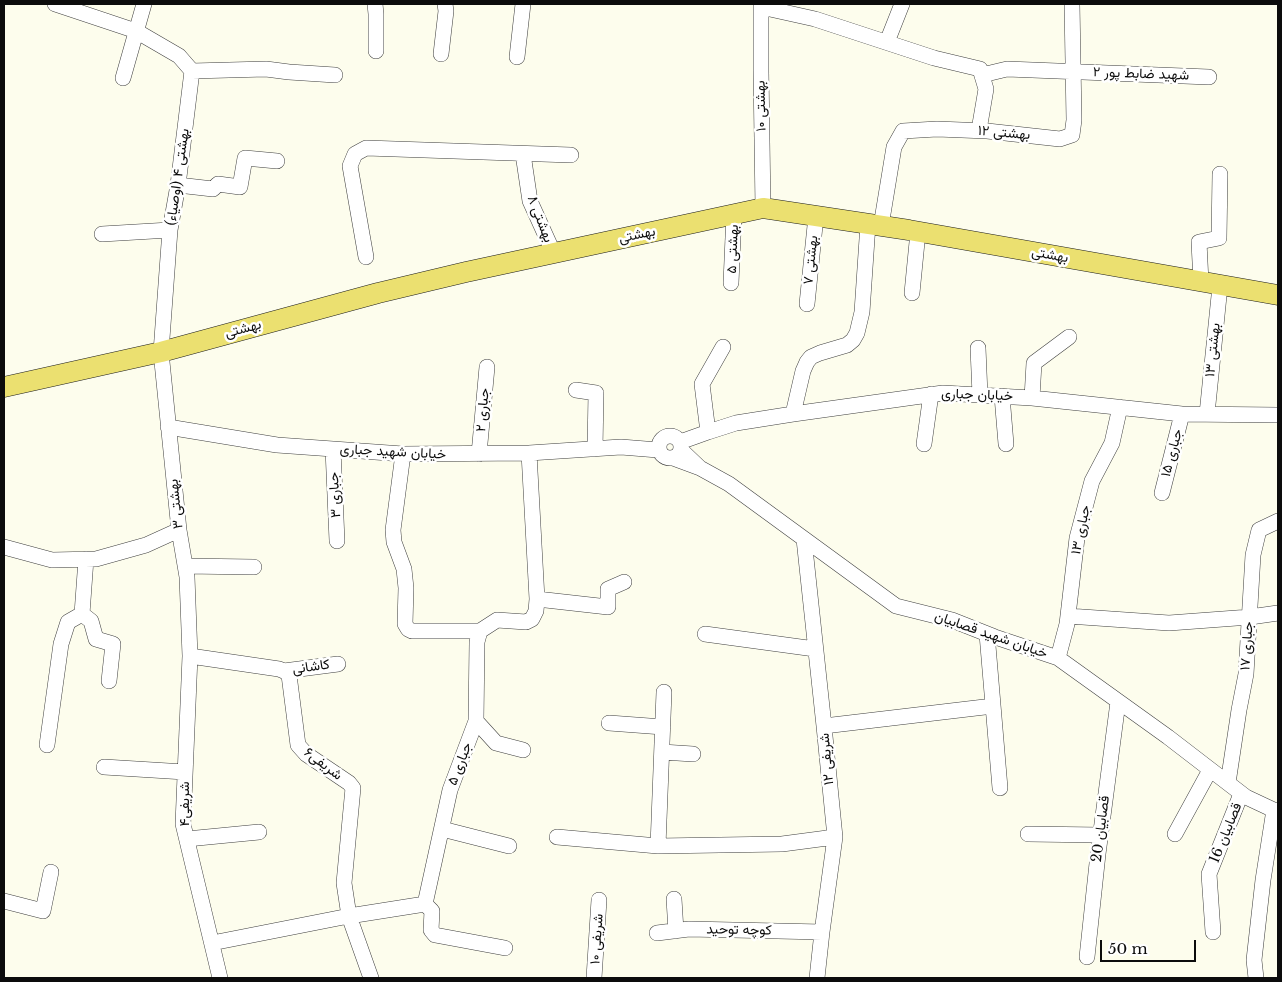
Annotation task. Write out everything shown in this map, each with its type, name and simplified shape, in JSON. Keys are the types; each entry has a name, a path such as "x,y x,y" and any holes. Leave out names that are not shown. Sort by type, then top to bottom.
{"main road":[{"name":"بهشتی","path":"4,387 161,352 378,293 763,208 918,232 1278,295"}],"street":[{"path":"55,4 136,32 179,56 192,71 266,69 335,75"},
{"path":"123,78 144,4"},
{"path":"375,4 376,51"},
{"path":"441,54 446,11 445,4"},
{"path":"517,57 523,4"},
{"path":"887,42 902,4"},
{"name":"بهشتی ۱۲","path":"875,225 894,147 903,131 937,129 979,130 1060,138 1072,135 1074,120 1074,72 1072,4"},
{"path":"761,6 815,19 934,58 980,69 986,89 979,130"},
{"name":"بهشتی ۱۰","path":"761,6 763,208"},
{"name":"شهید ضابط پور ۲","path":"982,76 1007,69 1209,77"},
{"name":"بهشتی ۴ (اوصیاء)","path":"161,352 170,230 178,185 192,71"},
{"path":"366,257 350,166 355,154 366,148 571,155"},
{"name":"بهشتی ۸","path":"523,154 530,201 554,254"},
{"path":"178,185 213,189 218,184 240,188 245,158 277,161"},
{"name":"بهشتی ۱۳","path":"1207,414 1210,284 1199,242 1219,238 1220,174"},
{"name":"بهشتی ۵","path":"732,283 734,214"},
{"name":"بهشتی ۷","path":"807,304 816,216"},
{"path":"793,414 803,371 811,357 847,345 858,333 875,225"},
{"path":"102,234 170,230"},
{"path":"912,293 918,232"},
{"path":"1032,398 1034,363 1069,337"},
{"path":"708,432 702,384 723,347"},
{"path":"978,348 980,395"},
{"name":"بهشتی ۳","path":"161,352 179,530 187,577 190,656"},
{"name":"جباری ۲","path":"479,454 487,367"},
{"path":"576,390 596,393 595,448"},
{"name":"خیابان جباری","path":"678,450 708,432 736,424 943,392 1032,398 1182,414 1278,415"},
{"path":"924,444 931,394"},
{"path":"1002,396 1006,444"},
{"name":"جباری ۱۳","path":"1058,658 1068,616 1077,538 1092,480 1112,443 1120,408"},
{"name":"جباری ۱۵","path":"1162,493 1182,414"},
{"name":"خیابان شهید جباری","path":"168,427 277,445 403,454 529,453 660,445"},
{"path":"665,436 674,436 678,439 678,450 667,459 661,456 660,445 665,436"},
{"name":"جباری ۳","path":"333,449 337,541"},
{"name":"خیابان شهید قصابیان","path":"678,450 700,468 729,484 896,606 952,620 1058,658 1168,737 1241,794 1276,811"},
{"path":"403,454 393,530 394,542 404,569 406,588 405,624 412,631 480,631 497,620 526,622 532,619 536,611 537,599 529,453"},
{"name":"جباری ۱۷","path":"1228,784 1246,674 1253,555 1259,530 1278,521"},
{"path":"4,547 52,560 96,559 146,545 179,530"},
{"name":"شریفی ۱۲","path":"804,539 835,837 817,978"},
{"path":"82,614 86,559"},
{"path":"185,566 254,567"},
{"path":"537,599 608,608 608,589 624,582"},
{"path":"1068,616 1169,623 1278,613"},
{"path":"82,614 91,621 96,639 113,644 109,681"},
{"path":"47,746 61,644 68,622 82,614"},
{"name":"جباری ۵","path":"425,904 450,790 476,721 477,642 480,631"},
{"path":"705,634 815,649"},
{"path":"987,634 1000,788"},
{"path":"190,656 284,671"},
{"name":"شریفی۴","path":"190,656 183,824 220,978"},
{"name":"کاشانی","path":"284,671 338,664"},
{"name":"شریفی۶","path":"284,671 288,675 298,745 306,754 349,783 353,788 344,883 349,916 372,978"},
{"path":"658,846 664,692"},
{"name":"قصابیان 20","path":"1086,957 1118,702"},
{"path":"824,726 993,706"},
{"path":"476,721 496,742 523,750"},
{"path":"609,723 663,727"},
{"path":"662,752 693,754"},
{"path":"104,767 185,772"},
{"path":"1175,834 1210,770"},
{"name":"قصابیان 16","path":"1213,932 1210,874 1241,794"},
{"path":"1256,978 1254,960 1261,898 1276,811"},
{"path":"442,829 509,846"},
{"path":"187,839 259,832"},
{"path":"1028,834 1100,835"},
{"path":"557,836 658,846 782,844 835,837"},
{"path":"4,901 44,911 51,872"},
{"path":"674,899 676,931"},
{"name":"شریفی ۱۰","path":"594,978 599,900"},
{"path":"212,943 349,916 425,904 432,911 431,930 435,935 505,948"},
{"name":"کوچه توحید","path":"657,933 689,929 822,932"}]}
